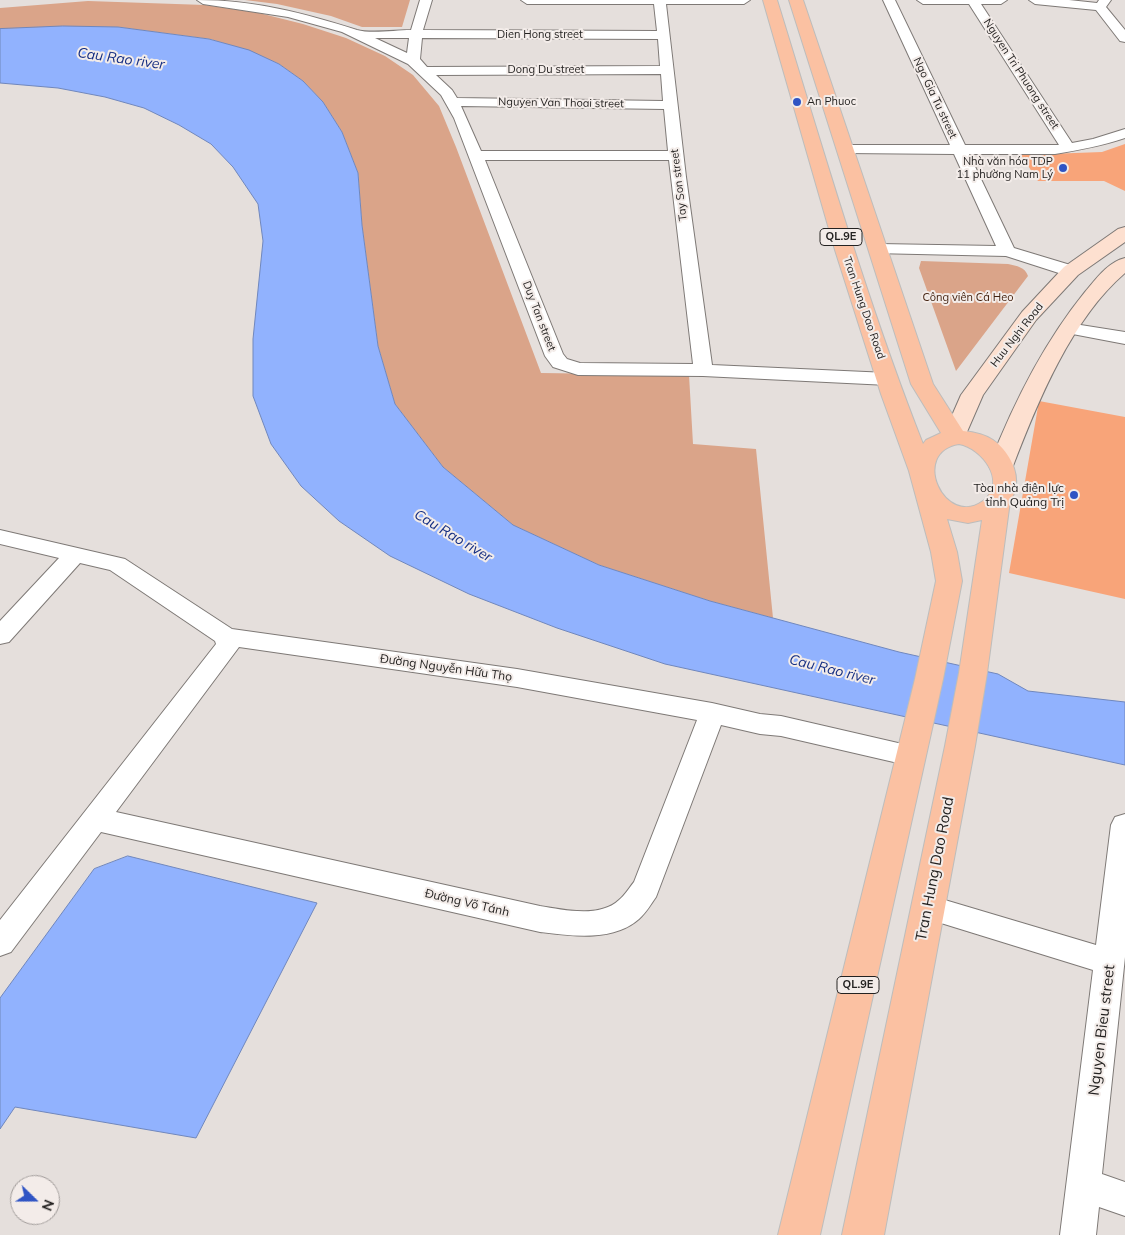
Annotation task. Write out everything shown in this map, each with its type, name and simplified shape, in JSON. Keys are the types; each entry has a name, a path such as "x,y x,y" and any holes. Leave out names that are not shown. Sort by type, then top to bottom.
{"main road":[{"name":"Tran Hung Dao Road","path":"770,0 845,250 924,481 944,553 949,581 933,661 913,745"},
{"name":"QL.9E","path":"796,0 922,384 955,436"},
{"name":"Huu Nghi Road","path":"955,436 972,396 1029,316 1071,271 1125,233"},
{"path":"845,250 879,250"},
{"path":"1001,466 1019,418 1068,328 1111,273 1125,264"},
{"path":"924,481 926,453 932,445 955,436 977,440 986,445 998,457 1001,466"},
{"name":"Tran Hung Dao Road","path":"863,1235 960,746 973,673 998,501 1005,485 1001,466"},
{"name":"Tran Hung Dao Road","path":"924,481 935,503 946,510 962,514 984,511 998,501"},
{"name":"QL.9E","path":"799,1235 913,745"}],"street":[{"path":"203,0 289,13 346,29 420,67"},
{"path":"420,67 412,61 416,34 426,0"},
{"path":"527,0 744,0"},
{"name":"Ngo Gia Tu street","path":"889,0 1007,251"},
{"path":"923,0 1001,0"},
{"name":"Nguyen Tri Phuong street","path":"974,0 1068,148"},
{"path":"1035,0 1103,4 1125,38"},
{"name":"Tay Son street","path":"660,1 670,105 703,370"},
{"name":"Dien Hong street","path":"357,34 663,35"},
{"name":"Dong Du street","path":"420,67 667,70"},
{"name":"Duy Tan street","path":"420,67 447,93 467,129 554,356 560,363 568,367 586,369 703,370 888,379"},
{"name":"Nguyen Van Thoai street","path":"452,102 670,105"},
{"path":"845,149 960,150 1068,148 1096,143 1125,132"},
{"path":"476,155 676,156"},
{"path":"879,250 1007,251 1071,271"},
{"path":"1068,328 1125,338"},
{"name":"Đường Nguyễn Hữu Thọ","path":"0,537 117,564 226,637 518,678 712,713 760,724 913,745"},
{"path":"0,636 75,554"},
{"path":"0,943 228,644 226,637"},
{"name":"Đường Võ Tánh","path":"95,819 540,919 570,924 593,923 612,918 629,910 646,888 712,713"},
{"name":"Nguyen Bieu street","path":"1078,1235 1125,825"},
{"path":"928,907 1109,962"},
{"path":"1084,1185 1125,1199"}],"green space":[{"path":"245,0 410,0 402,27 362,27 331,16 277,4"},
{"path":"88,1 205,5 259,13 303,24 346,38 385,56 413,75 439,106 541,373 689,375 693,444 756,449 773,618 710,601 599,565 513,525 443,467 395,404 378,346 362,225 358,173 342,132 323,102 303,81 279,64 249,51 210,39 118,27 0,29 0,8"},
{"name":"Công viên Cá Heo","path":"921,261 1008,264 1023,269 1028,276 956,371 919,268"}],"water":[{"name":"Cau Rao river","path":"63,26 118,27 209,39 249,50 279,64 303,81 323,102 342,132 358,173 362,225 378,346 395,404 443,467 513,525 599,565 710,601 899,652 998,674 1028,691 1125,702 1125,765 665,664 557,628 469,594 390,556 339,521 301,486 271,444 253,396 253,339 263,241 258,204 233,167 211,144 179,125 144,108 105,97 58,88 0,83 0,29"},
{"path":"128,856 317,903 196,1138 15,1107 0,1129 0,998 94,869"}],"building":[{"name":"Nhà văn hóa TDP 11 phường Nam Lý","path":"1125,144 1125,191 1104,181 1038,181 1021,155 1102,152"},
{"name":"Tòa nhà điện lực tỉnh Quảng Trị","path":"1039,401 1125,417 1125,599 1009,573"}],"place":[{"name":"An Phuoc","path":"797,102"},
{"name":"Nhà văn hóa TDP 11 phường Nam Lý","path":"1063,168"},
{"name":"Tòa nhà điện lực tỉnh Quảng Trị","path":"1074,495"}]}
